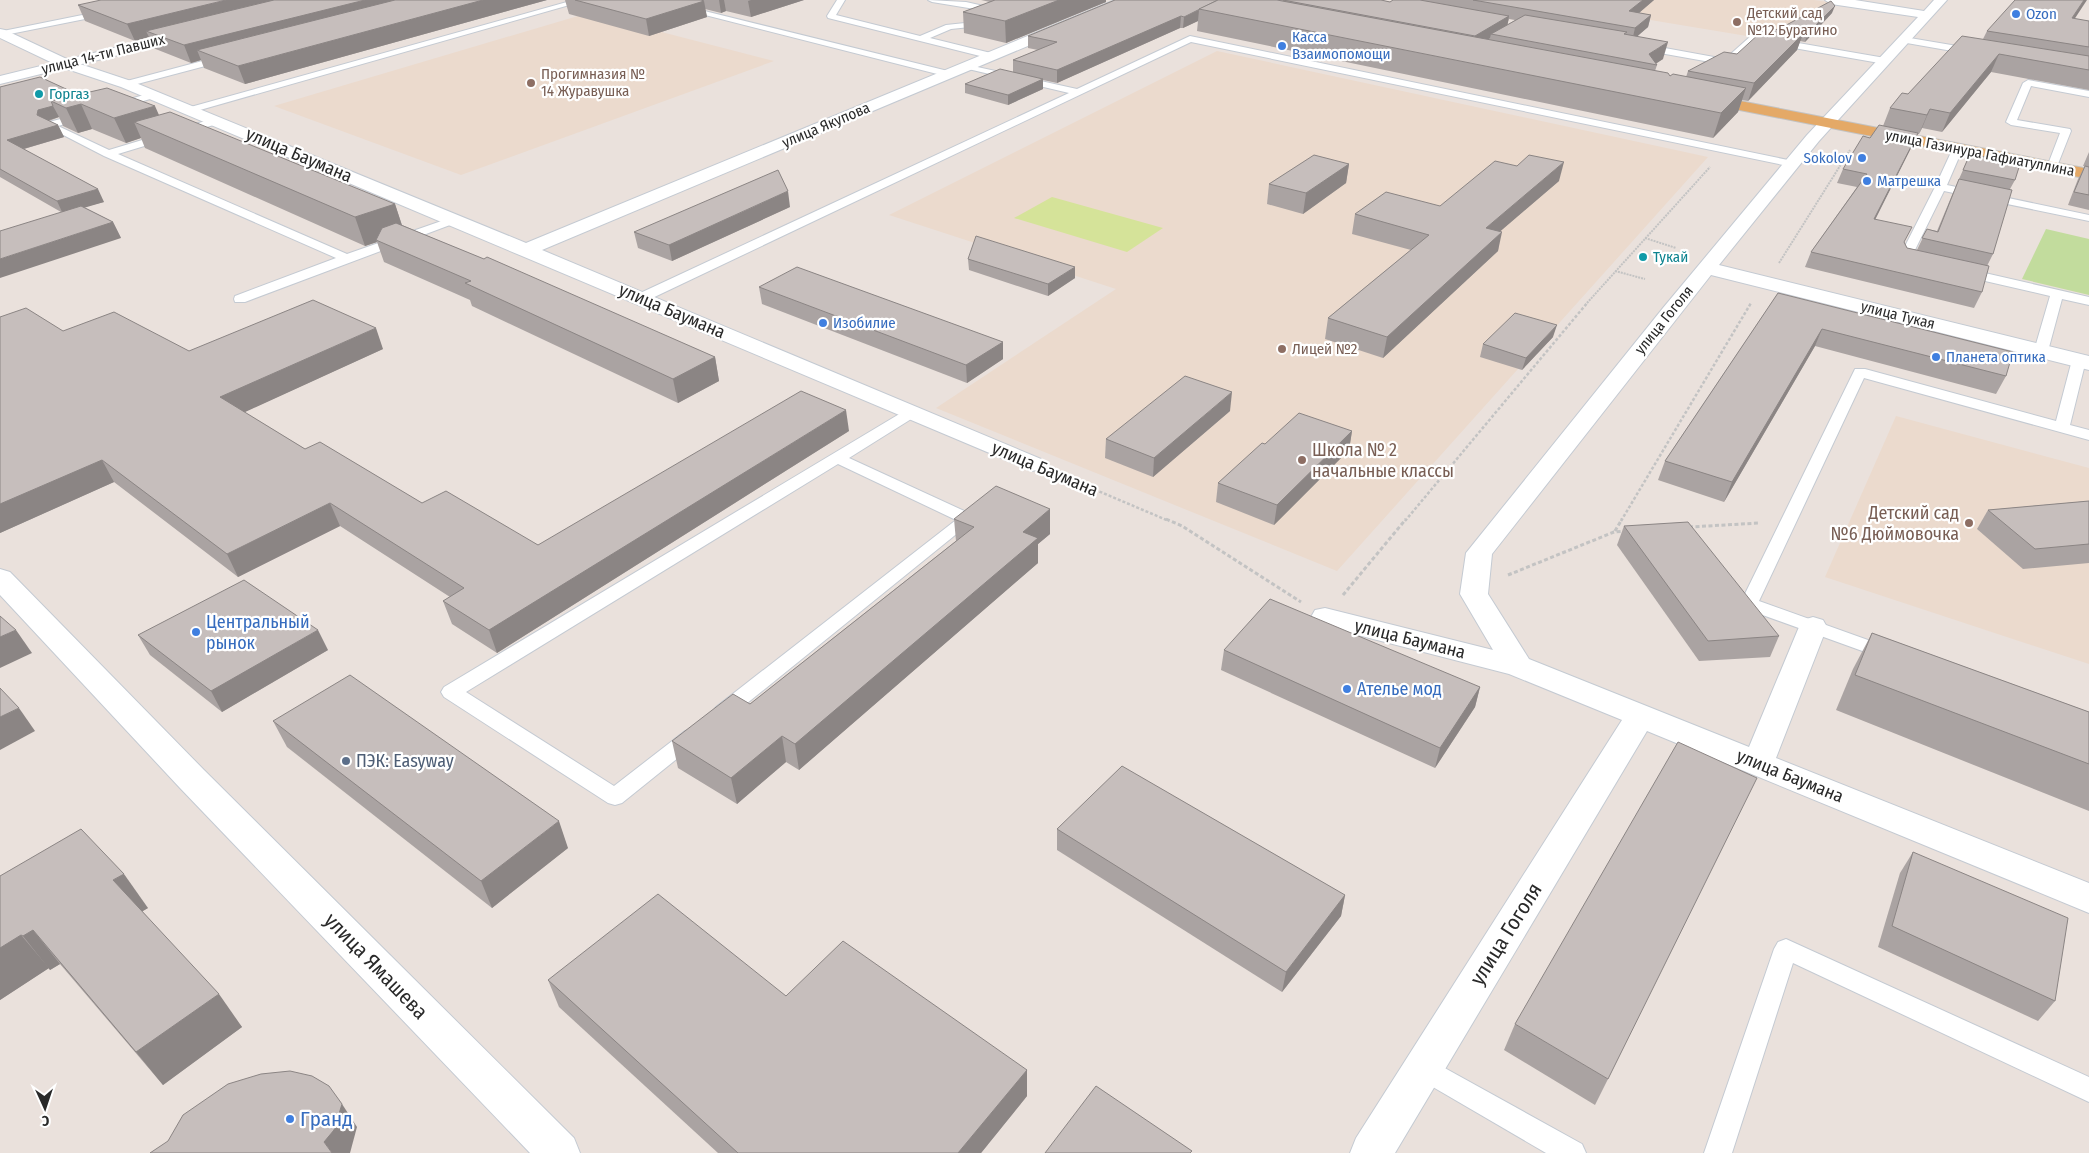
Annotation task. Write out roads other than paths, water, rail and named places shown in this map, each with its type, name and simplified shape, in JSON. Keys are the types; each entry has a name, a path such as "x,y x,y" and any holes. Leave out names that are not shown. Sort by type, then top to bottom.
{"main road":[{"name":"улица Газинура Гафиатуллина","path":"1691,97 2089,174"}],"street":[{"name":"улица Якупова","path":"526,250 1126,0"},
{"path":"1830,0 1927,15"},
{"name":"улица Гоголя","path":"1518,666 1474,594 1479,553 1706,268 1813,138 1940,0"},
{"name":"улица 14-ти Павших","path":"0,80 197,31"},
{"name":"улица Баумана","path":"1,34 66,64 154,95 526,250 1032,464"},
{"name":"улица Тукая","path":"1706,268 2084,362"},
{"name":"улица Ямашева","path":"0,578 192,779 559,1153"},
{"name":"улица Баумана","path":"1325,617 1518,666 2089,898"},
{"path":"1758,763 1813,627"},
{"name":"улица Гоголя","path":"1371,1153 1641,715"}],"lane":[{"path":"190,110 583,0"},
{"path":"650,0 949,74"},
{"path":"841,0 830,16 992,56"},
{"path":"922,38 949,27 968,25 1002,11 932,0"},
{"path":"1,34 115,10"},
{"path":"641,298 1078,92 1191,34 1793,164"},
{"path":"1633,46 1727,62 1752,38 1884,61"},
{"path":"1904,40 1982,53"},
{"path":"126,84 231,56"},
{"path":"967,66 1078,92"},
{"path":"2052,166 2066,131 2010,122 2028,83 2089,94"},
{"path":"154,95 49,126 108,154 347,258"},
{"path":"108,154 216,121"},
{"path":"1934,265 1905,258 1941,187 1958,148"},
{"path":"1941,187 2089,218"},
{"path":"240,299 454,220"},
{"path":"1953,270 2089,302"},
{"path":"2042,351 2057,294"},
{"path":"2062,428 2084,362"},
{"path":"1905,660 1749,604 1860,372 2089,435"},
{"path":"836,458 967,519 615,797 451,692 836,458 912,413"},
{"path":"1718,1153 1786,949 2089,1090"},
{"path":"1423,1068 1572,1153"}],"place":[{"name":"Ozon","path":"2016,14"},
{"name":"Детский сад №12 Буратино","path":"1737,22"},
{"name":"Касса Взаимопомощи","path":"1282,46"},
{"name":"Прогимназия № 14 Журавушка","path":"531,83"},
{"name":"Горгаз","path":"39,94"},
{"name":"Sokolov","path":"1862,158"},
{"name":"Матрешка","path":"1867,181"},
{"name":"Тукай","path":"1643,257"},
{"name":"Изобилие","path":"823,323"},
{"name":"Лицей №2","path":"1282,349"},
{"name":"Планета оптика","path":"1936,357"},
{"name":"Школа № 2 начальные классы","path":"1302,460"},
{"name":"Детский сад №6 Дюймовочка","path":"1969,523"},
{"name":"Центральный рынок","path":"196,632"},
{"name":"Ателье мод","path":"1347,689"},
{"name":"ПЭК: Easyway","path":"346,761"},
{"name":"Гранд","path":"290,1119"}]}
